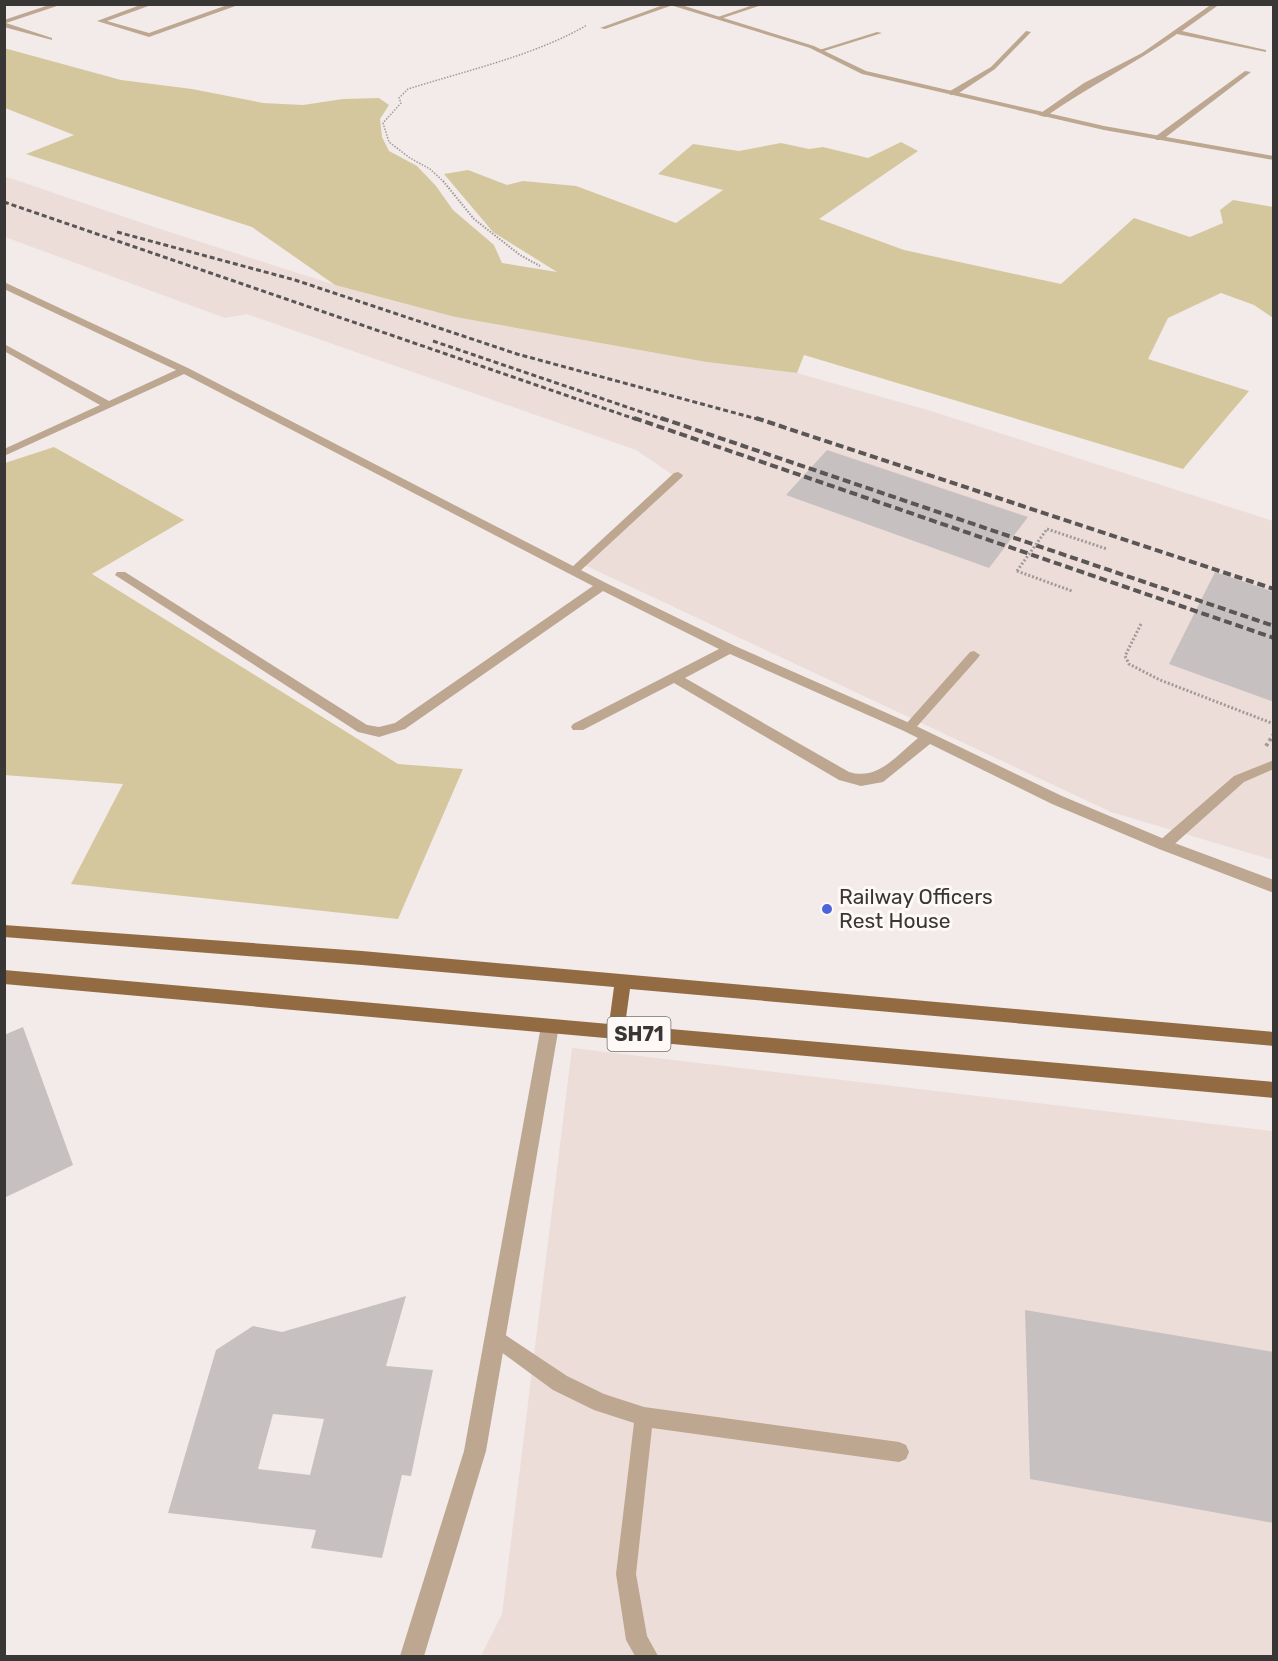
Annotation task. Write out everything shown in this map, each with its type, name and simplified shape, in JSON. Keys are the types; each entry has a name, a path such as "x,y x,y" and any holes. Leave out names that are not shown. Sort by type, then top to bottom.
{"main road":[{"name":"SH71","path":"4,931 362,958 1274,1039"},
{"name":"SH71","path":"4,977 1274,1090"},
{"path":"616,1031 623,981"}],"street":[{"path":"4,24 60,4"},
{"path":"92,24 152,4"},
{"path":"100,21 149,35 238,4"},
{"path":"670,4 819,51 864,74 1042,115 1274,158"},
{"path":"1042,115 1177,32 1217,4"},
{"path":"4,24 50,39"},
{"path":"954,93 993,68 1028,32"},
{"path":"1177,32 1264,51"},
{"path":"1159,138 1247,72"},
{"path":"4,285 184,370 602,586 730,649 909,729 1057,800 1164,845 1274,886"},
{"path":"4,347 109,405"},
{"path":"4,453 184,370"},
{"path":"121,575 363,729 379,732 400,726 602,586"},
{"path":"578,727 730,649"},
{"path":"673,677 844,776 861,782 878,778 928,738"},
{"path":"412,1656 475,1451 550,1026"}],"lane":[{"path":"603,28 670,4"},
{"path":"718,18 763,4"},
{"path":"819,51 879,33"},
{"path":"574,571 678,475"},
{"path":"909,729 974,655"},
{"path":"1164,845 1239,779 1274,764"},
{"path":"495,1337 560,1383 601,1404 644,1417 899,1452"},
{"path":"644,1417 626,1574 636,1640 647,1656"}],"path":[{"path":"540,266 520,255 474,219 448,186 430,169 410,158 389,142 383,123 401,103 399,98 408,89 535,48 574,33 588,24"},
{"path":"1072,591 1017,571 1047,528 1107,549"},
{"path":"1141,624 1125,656 1129,664 1160,680 1274,724"}],"shaded area":[{"path":"4,48 121,80 192,89 263,103 303,105 343,99 379,98 389,105 380,119 382,137 389,151 417,166 436,186 453,210 494,245 502,263 557,272 493,232 444,174 468,170 507,185 523,181 576,186 676,223 723,190 658,174 693,144 739,151 781,143 809,149 823,147 868,158 901,142 918,151 819,219 904,250 1061,284 1134,218 1190,237 1223,223 1220,210 1233,200 1273,207 1273,318 1254,305 1221,293 1168,318 1148,359 1249,391 1183,469 804,355 797,373 706,362 455,317 335,285 252,227 26,154 74,135 5,108"},
{"path":"4,176 335,285 455,317 705,362 797,373 931,411 1273,521 1273,860 1111,812 578,562 673,475 636,450 247,314 225,318 5,237"},
{"path":"54,447 184,520 92,574 398,764 463,769 398,919 71,884 123,784 4,775 5,463"},
{"path":"572,1048 1273,1131 1273,1656 481,1656 502,1614"}],"building":[{"path":"827,450 1028,517 989,568 786,495"},
{"path":"1215,572 1274,592 1274,702 1169,664"},
{"path":"23,1027 73,1165 4,1198 4,1035"},
{"path":"406,1296 386,1366 433,1370 411,1476 402,1475 382,1558 311,1548 316,1530 168,1513 216,1350 253,1326 282,1332","holes":["273,1414 324,1419 310,1475 258,1469"]},
{"path":"1025,1310 1274,1352 1274,1523 1030,1479"}],"railway":[{"path":"4,202 638,420"},
{"path":"117,232 295,280 517,354 761,420"},
{"path":"433,341 665,420"},
{"path":"634,418 1274,638"},
{"path":"661,418 1274,626"},
{"path":"756,418 1274,589"}],"place":[{"name":"Railway Officers Rest House","path":"827,909"}]}
